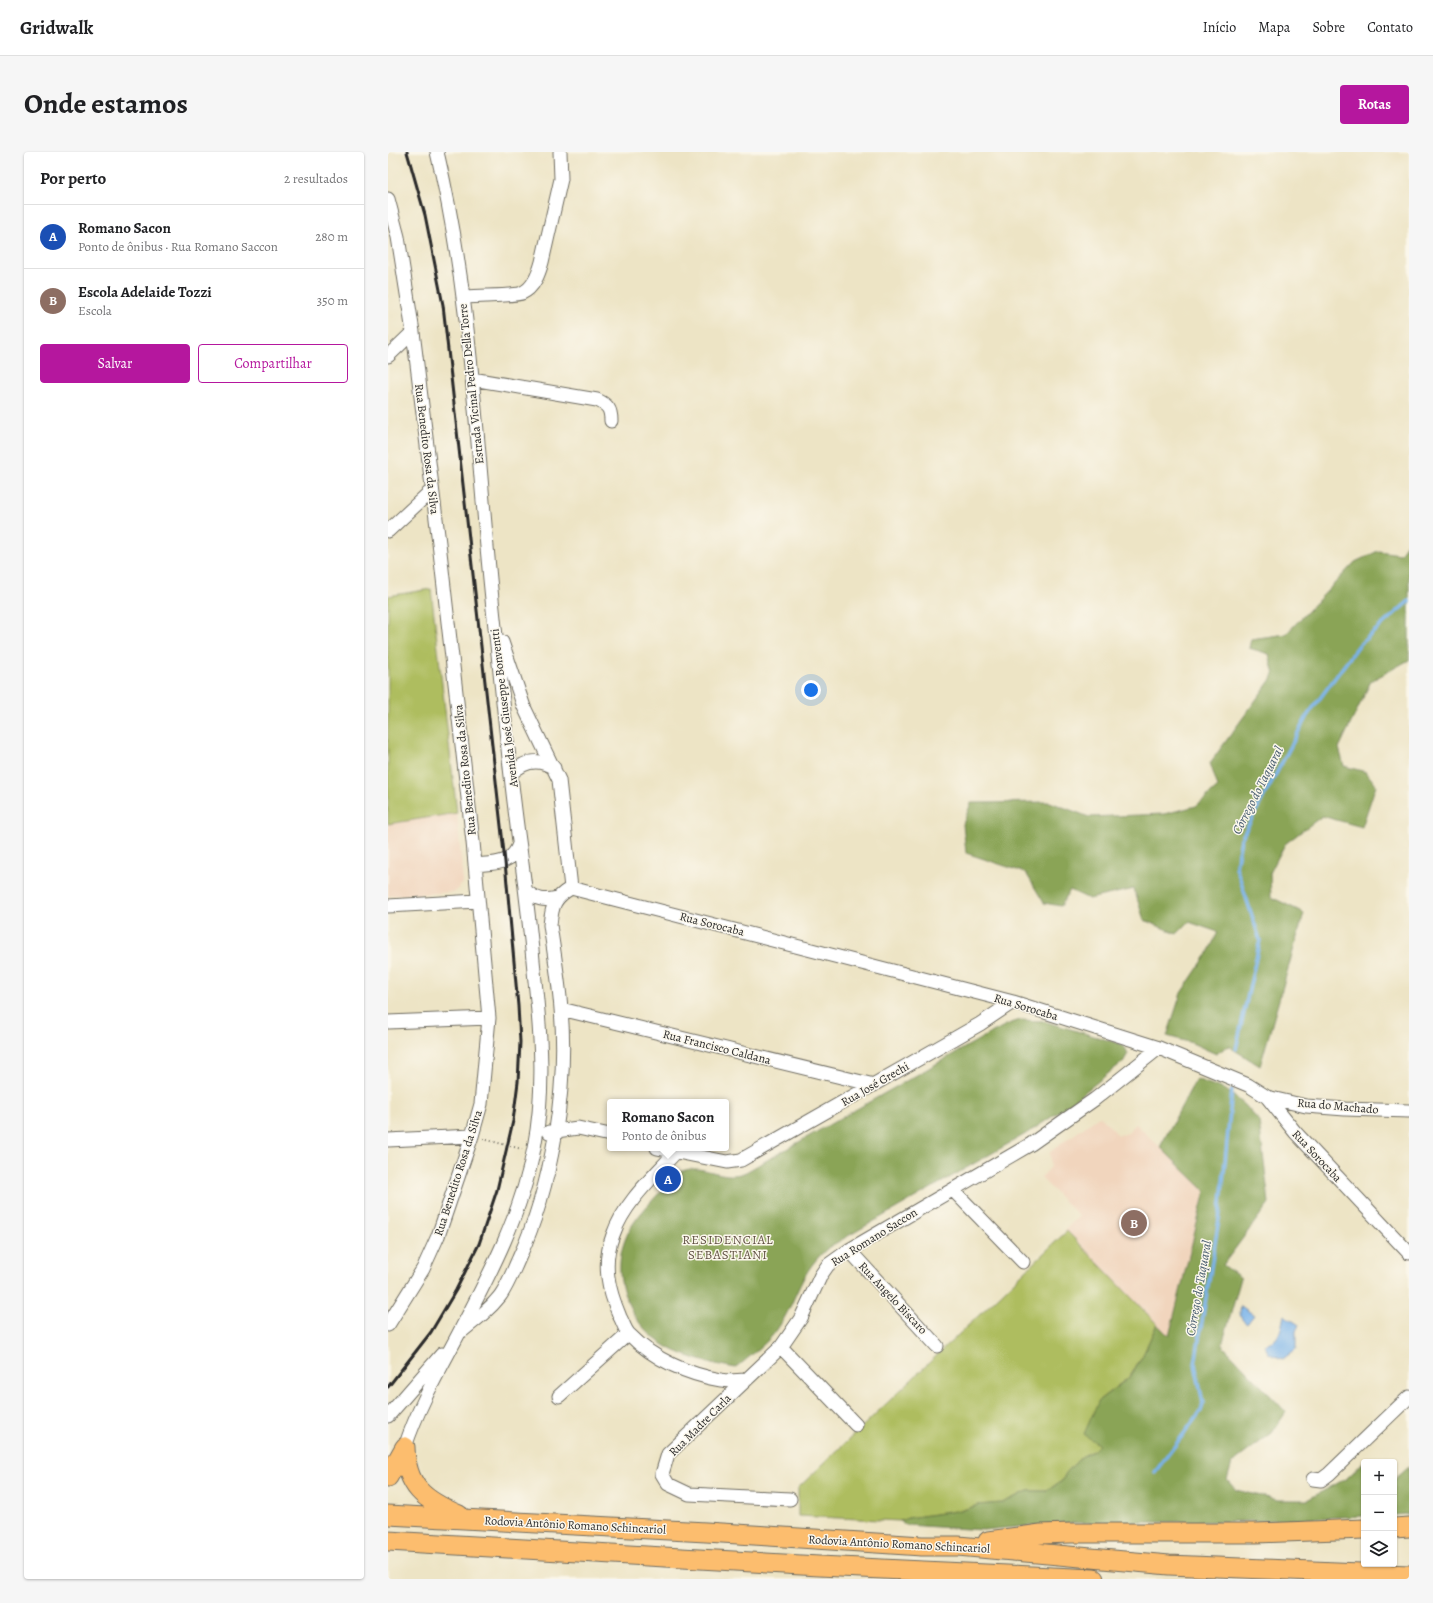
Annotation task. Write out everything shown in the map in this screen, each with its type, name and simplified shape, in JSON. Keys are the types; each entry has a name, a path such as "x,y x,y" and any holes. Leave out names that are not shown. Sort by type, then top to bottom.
{"highway":[{"path":"388,1477 405,1447"},
{"path":"405,1447 406,1465 411,1480 421,1493 434,1504 469,1519"},
{"name":"Rodovia Antônio Romano Schincariol","path":"388,1515 706,1532 922,1546 958,1546 1169,1565 1409,1575"},
{"path":"1397,1528 1409,1527"},
{"path":"958,1546 1041,1534 1256,1533 1361,1529"},
{"name":"Rodovia Antônio Romano Schincariol","path":"388,1541 1094,1579"},
{"path":"989,1574 1020,1579"}],"street":[{"name":"Estrada Vicinal Pedro Della Torre","path":"437,152 447,194 463,297 494,617"},
{"path":"463,297 522,293 530,287 539,273 561,179 560,152"},
{"name":"Rua Benedito Rosa da Silva","path":"388,200 398,237 413,332 475,865 489,1018 481,1104 472,1136 438,1236 423,1269 388,1325"},
{"path":"388,356 413,332"},
{"path":"472,379 597,400 608,407 611,413 611,421"},
{"path":"388,531 432,490"},
{"name":"Avenida José Giuseppe Bonventti","path":"494,617 524,707 554,768 562,791 571,888"},
{"name":"Avenida José Giuseppe Bonventti","path":"405,1447 415,1416 455,1340 511,1224 526,1186 534,1152 540,1107 541,1057 539,1020 526,891 519,844 494,617"},
{"path":"512,773 518,767 532,762 543,763 554,768"},
{"path":"475,865 505,862 514,855 519,844"},
{"path":"505,862 524,876"},
{"path":"526,891 538,899 546,900 557,898 571,888"},
{"name":"Rua Sorocaba","path":"571,888 1013,1002 1159,1048 1248,1085 1267,1097 1295,1132 1409,1253"},
{"name":"Avenida José Giuseppe Bonventti","path":"455,1340 500,1296 508,1283 537,1215 556,1131 562,1058 561,1009 550,925 551,914 557,898"},
{"path":"388,906 478,901"},
{"name":"Rua José Grechi","path":"675,1153 734,1162 741,1160 980,1024 1013,1002"},
{"name":"Rua Francisco Caldana","path":"561,1009 874,1085"},
{"path":"388,1022 489,1018"},
{"name":"Rua Romano Saccon","path":"746,1380 781,1347 801,1318 821,1275 828,1265 849,1250 953,1190 1061,1124 1159,1048"},
{"name":"Rua do Machado","path":"1267,1097 1306,1106 1409,1111"},
{"path":"537,1134 578,1128 607,1134"},
{"path":"388,1140 472,1136"},
{"path":"668,1151 675,1153 632,1202 618,1222 607,1256 606,1271 609,1286 628,1334 662,1359 680,1368 723,1381 746,1380"},
{"path":"953,1190 1023,1262"},
{"name":"Rua Angelo Biscaro","path":"849,1250 938,1346"},
{"path":"559,1396 628,1334"},
{"path":"388,1416 455,1340"},
{"path":"781,1347 856,1425"},
{"name":"Rua Madre Carla","path":"746,1380 668,1454 662,1474 668,1484 689,1494 790,1499"},
{"path":"1314,1479 1321,1480 1328,1474 1409,1397"}],"path":[{"path":"472,1136 534,1152"}],"shaded area":[{"path":"457,813 463,883 455,892 388,896 388,824"},
{"path":"1100,1116 1118,1135 1126,1134 1136,1124 1205,1191 1169,1336 1065,1230 1079,1216 1041,1178 1051,1167 1050,1152"}],"green space":[{"path":"1409,541 1409,660 1371,681 1339,748 1344,766 1366,772 1376,785 1362,827 1322,816 1285,844 1270,873 1271,897 1304,913 1260,1066 1228,1046 1216,1054 1192,1043 1167,1036 1181,993 1208,953 1218,932 1189,922 1177,934 1144,920 1134,889 1089,899 1070,890 1061,906 1044,903 1026,873 966,853 963,824 971,803 1050,802 1089,817 1164,814 1196,806 1218,787 1210,763 1274,675 1269,654 1249,648 1251,639 1286,634 1355,562 1378,551 1400,554"},
{"path":"431,589 457,813 388,824 388,596"},
{"path":"1020,1020 1043,1021 1121,1044 1128,1053 1124,1061 1062,1110 1029,1132 829,1247 811,1266 805,1275 776,1331 760,1348 736,1368 700,1360 683,1354 654,1338 642,1326 632,1311 624,1293 620,1276 621,1252 626,1237 634,1222 678,1173 695,1169 728,1175 737,1175 746,1172 987,1035 1006,1025"},
{"path":"1196,1079 1226,1090 1245,1105 1259,1121 1269,1203 1223,1265 1241,1278 1222,1345 1286,1412 1272,1433 1232,1463 1227,1480 1236,1490 1278,1500 1307,1500 1347,1478 1361,1465 1361,1516 1256,1521 1061,1523 983,1530 907,1525 900,1521 908,1518 963,1510 978,1505 1002,1503 1028,1491 1046,1491 1062,1481 1066,1473 1081,1457 1093,1451 1099,1445 1084,1434 1099,1400 1130,1377 1143,1355 1157,1324 1169,1336 1205,1191 1160,1147"},
{"path":"1067,1231 1157,1324 1143,1355 1129,1377 1099,1400 1099,1445 1093,1451 1081,1457 1066,1473 1062,1481 1046,1491 1028,1491 1002,1503 978,1505 963,1510 908,1518 900,1521 798,1516 798,1488"},
{"path":"1409,1467 1409,1514 1397,1515 1397,1477"}],"water":[{"path":"1241,1306 1254,1315 1247,1324 1241,1316"},
{"path":"1284,1315 1299,1325 1296,1331 1296,1349 1283,1359 1269,1354 1264,1345 1277,1338 1281,1330"}],"waterway":[{"name":"Córrego do Taquaral","path":"1236,1049 1260,940 1236,867 1241,839 1307,716 1359,645 1409,601"},
{"name":"Córrego do Taquaral","path":"1155,1472 1201,1411 1203,1403 1195,1364 1220,1213 1232,1090"}],"railway":[{"path":"388,1387 431,1332 456,1290 479,1244 497,1190 513,1121 518,1082 520,1042 505,862 443,305 425,215 407,152"}],"place":[{"name":"Romano Sacon","path":"668,1179"},
{"name":"Escola Adelaide Tozzi","path":"1134,1223"}],"district":[{"name":"RESIDENCIAL SEBASTIANI","path":"728,1246"}]}
